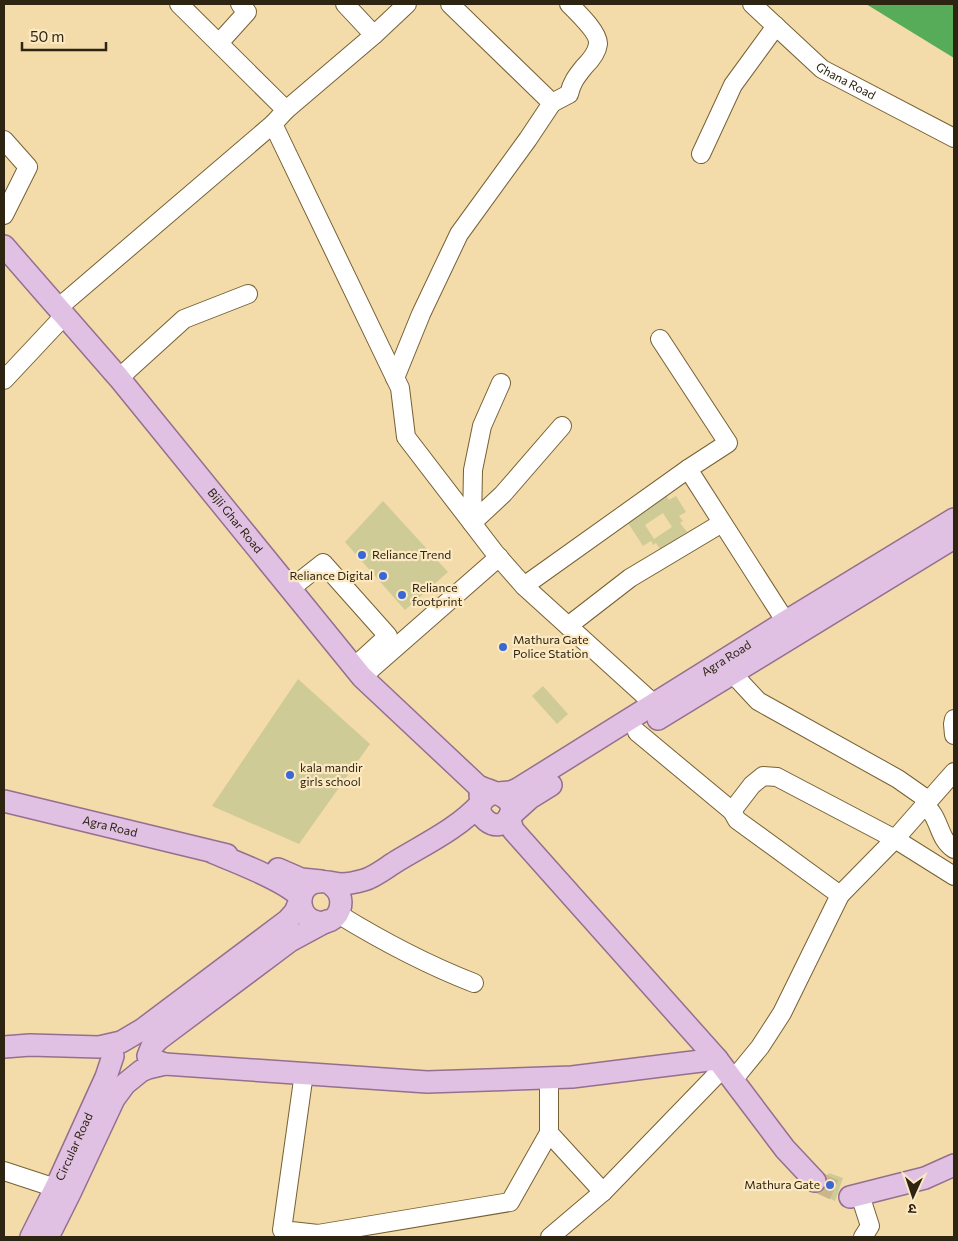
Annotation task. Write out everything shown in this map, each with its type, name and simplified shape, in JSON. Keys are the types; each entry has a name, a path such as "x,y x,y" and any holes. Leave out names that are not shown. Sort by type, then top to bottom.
{"main road":[{"name":"Bijli Ghar Road","path":"7,257 61,312 119,378 358,672 485,794 506,797 511,812 502,824"},
{"name":"Agra Road","path":"332,918 357,898 469,832 502,824 530,798 732,673 789,628 954,519"},
{"name":"Agra Road","path":"4,801 262,862 301,879 343,884 366,880 466,818 485,794 511,792 521,787 654,704 954,538"},
{"path":"502,824 724,1069 785,1148 815,1181"},
{"name":"Agra Road","path":"214,852 286,885 301,898"},
{"path":"115,1057 144,1029 288,920 295,912 301,898 308,886 324,882 338,890 342,902 332,918 313,920 307,917 301,905 301,898"},
{"name":"Circular Road","path":"32,1237 63,1190 114,1099 125,1084 151,1064 152,1046 159,1038 290,941 332,918"},
{"path":"115,1057 132,1040 138,1041 146,1050 151,1064"},
{"path":"4,1048 30,1045 99,1047 115,1057 119,1071 129,1075 151,1064 427,1082 724,1069"},
{"name":"Circular Road","path":"48,1237 63,1190 115,1057"},
{"path":"855,1196 925,1178 954,1165"}],"street":[{"path":"179,4 286,110"},
{"path":"219,43 247,12 240,4"},
{"path":"345,4 374,35"},
{"path":"4,380 61,312 407,4"},
{"path":"450,4 552,103"},
{"path":"395,378 421,314 459,234 552,103 569,94 572,82 592,58 598,45 598,38 569,4"},
{"name":"Ghana Road","path":"752,4 822,69 954,138"},
{"path":"701,154 733,85 776,26"},
{"path":"273,124 400,388 406,437 472,523 524,586 654,704"},
{"path":"4,140 28,167 4,215"},
{"path":"119,378 184,319 248,294"},
{"path":"524,586 688,469 728,443 660,339"},
{"path":"472,523 473,470 482,426 500,383"},
{"path":"472,523 503,494 562,426"},
{"path":"688,469 789,628"},
{"path":"568,626 630,578 722,523"},
{"path":"358,672 499,557"},
{"path":"290,589 323,563 388,636 358,672"},
{"path":"732,673 758,701 898,779 926,803 935,814 940,830 949,846 954,849"},
{"path":"954,719 952,724 954,735"},
{"path":"637,732 732,811 737,820 840,896"},
{"path":"550,1237 603,1192 724,1069 760,1047 782,1014 840,896 954,772"},
{"path":"732,811 752,785 763,776 777,777 895,838 954,876"},
{"path":"332,918 474,983"},
{"path":"304,1073 282,1230 318,1234 510,1202 549,1133 549,1077"},
{"path":"549,1133 603,1192"},
{"path":"4,1171 63,1190"},
{"path":"855,1196 870,1226 863,1237"}],"shaded area":[{"path":"866,4 954,4 954,58"}],"building":[{"path":"666,495 669,500 676,496 686,512 679,516 683,521 680,523 687,532 660,549 656,543 653,545 651,541 643,546 628,523 630,522 628,519","holes":["663,513 672,527 654,539 645,525"]},
{"path":"383,501 448,572 405,610 345,542"},
{"name":"kala mandir girls school","path":"298,679 370,744 299,844 212,806"},
{"path":"543,686 568,714 557,724 532,696"},
{"name":"Mathura Gate","path":"829,1173 843,1178 835,1201 813,1191"}],"tunnel":[{"path":"815,1181 850,1197"}],"place":[{"name":"Reliance Trend","path":"362,555"},
{"name":"Reliance Digital","path":"383,576"},
{"name":"Reliance footprint","path":"402,595"},
{"name":"Mathura Gate Police Station","path":"503,647"},
{"name":"kala mandir girls school","path":"290,775"},
{"name":"Mathura Gate","path":"830,1185"}]}
